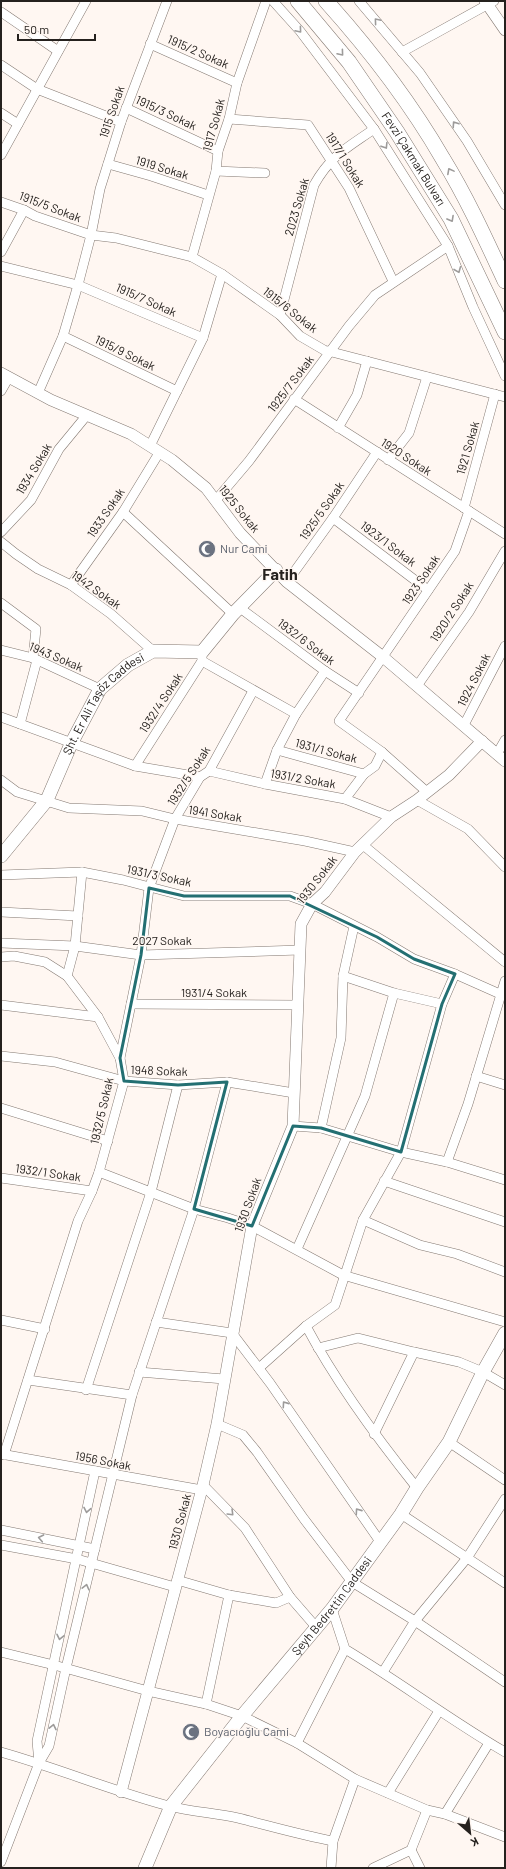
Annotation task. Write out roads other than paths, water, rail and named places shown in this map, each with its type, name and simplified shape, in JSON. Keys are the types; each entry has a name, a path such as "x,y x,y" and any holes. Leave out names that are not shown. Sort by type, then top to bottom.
{"main road":[{"name":"Fevzi Çakmak Bulvarı","path":"298,1 349,62 397,132 451,219 505,332"},
{"name":"Fevzi Çakmak Bulvarı","path":"326,1 354,32 399,90 444,159 505,281"},
{"path":"202,656 237,611 276,570"},
{"name":"Şht. Er Ali Taşöz Caddesi","path":"3,852 48,800 71,744 100,689 128,665 153,650 202,656"},
{"name":"Şeyh Bedrettin Caddesi","path":"145,1868 171,1806 242,1716 332,1609 401,1514 449,1442 483,1372 505,1332"}],"street":[{"path":"1,155 86,1"},
{"name":"1915 Sokak","path":"78,285 91,235 100,189 121,122 167,1"},
{"name":"1917 Sokak","path":"192,258 208,195 216,171 218,151 229,119 237,83 266,1"},
{"path":"273,1 300,31 374,129 448,246 473,307 505,376"},
{"path":"359,1 420,72 466,140 505,205"},
{"path":"402,52 488,2 505,30"},
{"path":"1,12 58,51"},
{"name":"1915/2 Sokak","path":"150,44 237,83"},
{"path":"1,65 37,89 121,122"},
{"name":"1915/3 Sokak","path":"126,108 218,151"},
{"path":"1,113 18,124"},
{"name":"1917/1 Sokak","path":"229,119 308,125 349,188 393,281"},
{"name":"2023 Sokak","path":"280,315 314,185 322,170 336,155 374,129"},
{"name":"1919 Sokak","path":"108,164 151,176 208,195"},
{"path":"216,171 265,173"},
{"name":"1915/5 Sokak","path":"1,202 24,210 35,216 91,235"},
{"path":"1,252 24,210"},
{"name":"1915/6 Sokak","path":"91,235 116,238 192,258 222,274 280,315 300,336 331,352 505,397"},
{"name":"1925/7 Sokak","path":"216,500 250,461 294,399 331,352 349,326 375,295 393,281 448,246"},
{"name":"1915/7 Sokak","path":"1,266 78,285 203,338"},
{"path":"150,446 203,338 222,274"},
{"path":"38,393 63,336 78,285"},
{"name":"1915/9 Sokak","path":"63,336 177,391"},
{"path":"338,428 357,395 367,361"},
{"path":"1,391 5,375"},
{"name":"1925 Sokak","path":"5,375 38,393 87,416 131,434 172,460 206,488 240,533 287,582 383,657 501,758"},
{"path":"388,460 409,433 427,377"},
{"name":"1921 Sokak","path":"467,509 496,394"},
{"name":"1920 Sokak","path":"294,399 505,534"},
{"name":"1934 Sokak","path":"1,532 31,500 59,450 87,416"},
{"name":"1925/5 Sokak","path":"287,582 333,518 377,452"},
{"name":"1933 Sokak","path":"71,585 122,512 159,453"},
{"name":"1923 Sokak","path":"382,752 339,721 455,551 467,509"},
{"name":"1932/6 Sokak","path":"122,512 237,611 359,693"},
{"name":"1923/1 Sokak","path":"333,518 428,590"},
{"name":"1942 Sokak","path":"1,542 38,569 71,585 110,614 153,650"},
{"name":"1920/2 Sokak","path":"417,686 469,612 505,550"},
{"path":"1,603 36,629 35,659 20,724"},
{"name":"1924 Sokak","path":"464,725 505,646"},
{"name":"1943 Sokak","path":"1,650 35,659 100,689"},
{"path":"202,656 253,690 296,714"},
{"name":"1932/4 Sokak","path":"135,766 202,656"},
{"name":"1931/1 Sokak","path":"265,784 277,750 296,714 326,671"},
{"name":"1932/5 Sokak","path":"2,1454 45,1329 78,1221 99,1172 124,1081 120,1058 141,955 149,888 175,819 200,777 209,771 253,690"},
{"path":"1,717 71,744 135,766 200,777"},
{"path":"501,758 505,740"},
{"name":"1930 Sokak","path":"121,1792 202,1488 217,1424 232,1332 252,1226 292,1126 296,1005 301,924 312,904 325,892 359,848 391,817 417,800 449,775 482,741"},
{"name":"1931/1 Sokak","path":"277,750 364,774 375,766 382,752"},
{"path":"382,752 427,792"},
{"name":"1931/2 Sokak","path":"209,771 265,784 345,798 391,817"},
{"path":"345,798 364,774"},
{"name":"1941 Sokak","path":"1,780 16,792 48,800 69,808 142,811 175,819 306,841 359,848"},
{"path":"417,800 468,829 505,867"},
{"path":"359,848 505,962"},
{"path":"67,976 75,946 82,872"},
{"name":"1931/3 Sokak","path":"1,875 82,872 123,880 184,896 290,896 312,904 377,937 414,958 500,994"},
{"path":"1,912 78,916"},
{"path":"321,1128 341,1038 343,976 354,926"},
{"name":"2027 Sokak","path":"1,943 75,946 141,955 300,950"},
{"path":"1,957 14,956 45,962 67,976 98,1017 120,1058"},
{"path":"259,1368 306,1326 335,1305 343,1275 363,1220 401,1152 442,1004 455,974"},
{"path":"343,976 394,993 442,1004"},
{"path":"447,1162 468,1104 505,981"},
{"path":"297,1249 346,1135 365,1096 394,993"},
{"name":"1931/4 Sokak","path":"131,1004 296,1005"},
{"path":"1,1005 98,1017"},
{"name":"1948 Sokak","path":"1,1056 55,1062 124,1081 178,1085 227,1082 294,1093"},
{"path":"476,1076 505,1085"},
{"path":"1,1862 39,1763 49,1746 66,1668 132,1395 194,1209 227,1082"},
{"path":"86,1390 151,1192 178,1085"},
{"path":"1,1108 108,1141"},
{"path":"292,1126 321,1128 401,1152 447,1162 505,1180"},
{"path":"99,1172 194,1209 252,1226 343,1275 505,1322"},
{"name":"1932/1 Sokak","path":"1,1178 92,1191"},
{"path":"384,1181 505,1222"},
{"path":"363,1220 420,1245 457,1254 505,1272"},
{"path":"1,1320 45,1329"},
{"path":"156,1322 232,1332 259,1368 381,1543"},
{"path":"306,1326 318,1348 374,1434 417,1488"},
{"path":"318,1348 358,1338 459,1362 483,1372 505,1385"},
{"path":"374,1434 414,1352"},
{"path":"139,1372 224,1379"},
{"path":"28,1380 86,1390 132,1395"},
{"path":"217,1424 243,1435 352,1582 415,1621 505,1682"},
{"path":"449,1442 504,1477"},
{"name":"1956 Sokak","path":"2,1454 112,1475 202,1488"},
{"path":"39,1763 36,1741 77,1559 94,1471"},
{"path":"202,1488 245,1528 290,1598 316,1627"},
{"path":"383,1672 415,1621 467,1558 505,1499"},
{"path":"401,1514 505,1583"},
{"path":"1,1530 95,1549"},
{"path":"1,1545 77,1559 91,1564 229,1595 276,1603 290,1598"},
{"path":"206,1704 229,1595"},
{"path":"332,1609 345,1649 383,1672 439,1711 505,1752"},
{"path":"297,1743 345,1649"},
{"path":"1,1652 66,1668 148,1691 206,1704 242,1716 297,1743 355,1779 426,1810 445,1814 505,1837"},
{"path":"388,1794 439,1711"},
{"path":"445,1814 489,1743"},
{"path":"1,1752 39,1763 121,1792 171,1806 239,1818 289,1832 333,1841"},
{"path":"331,1868 333,1841 355,1779"},
{"path":"374,1868 411,1850 426,1810"},
{"path":"411,1850 420,1868"}],"place":[{"name":"Nur Cami","path":"207,549"},
{"name":"Boyacıoğlu Cami","path":"191,1732"}],"district":[{"name":"Fatih","path":"280,574"}]}
